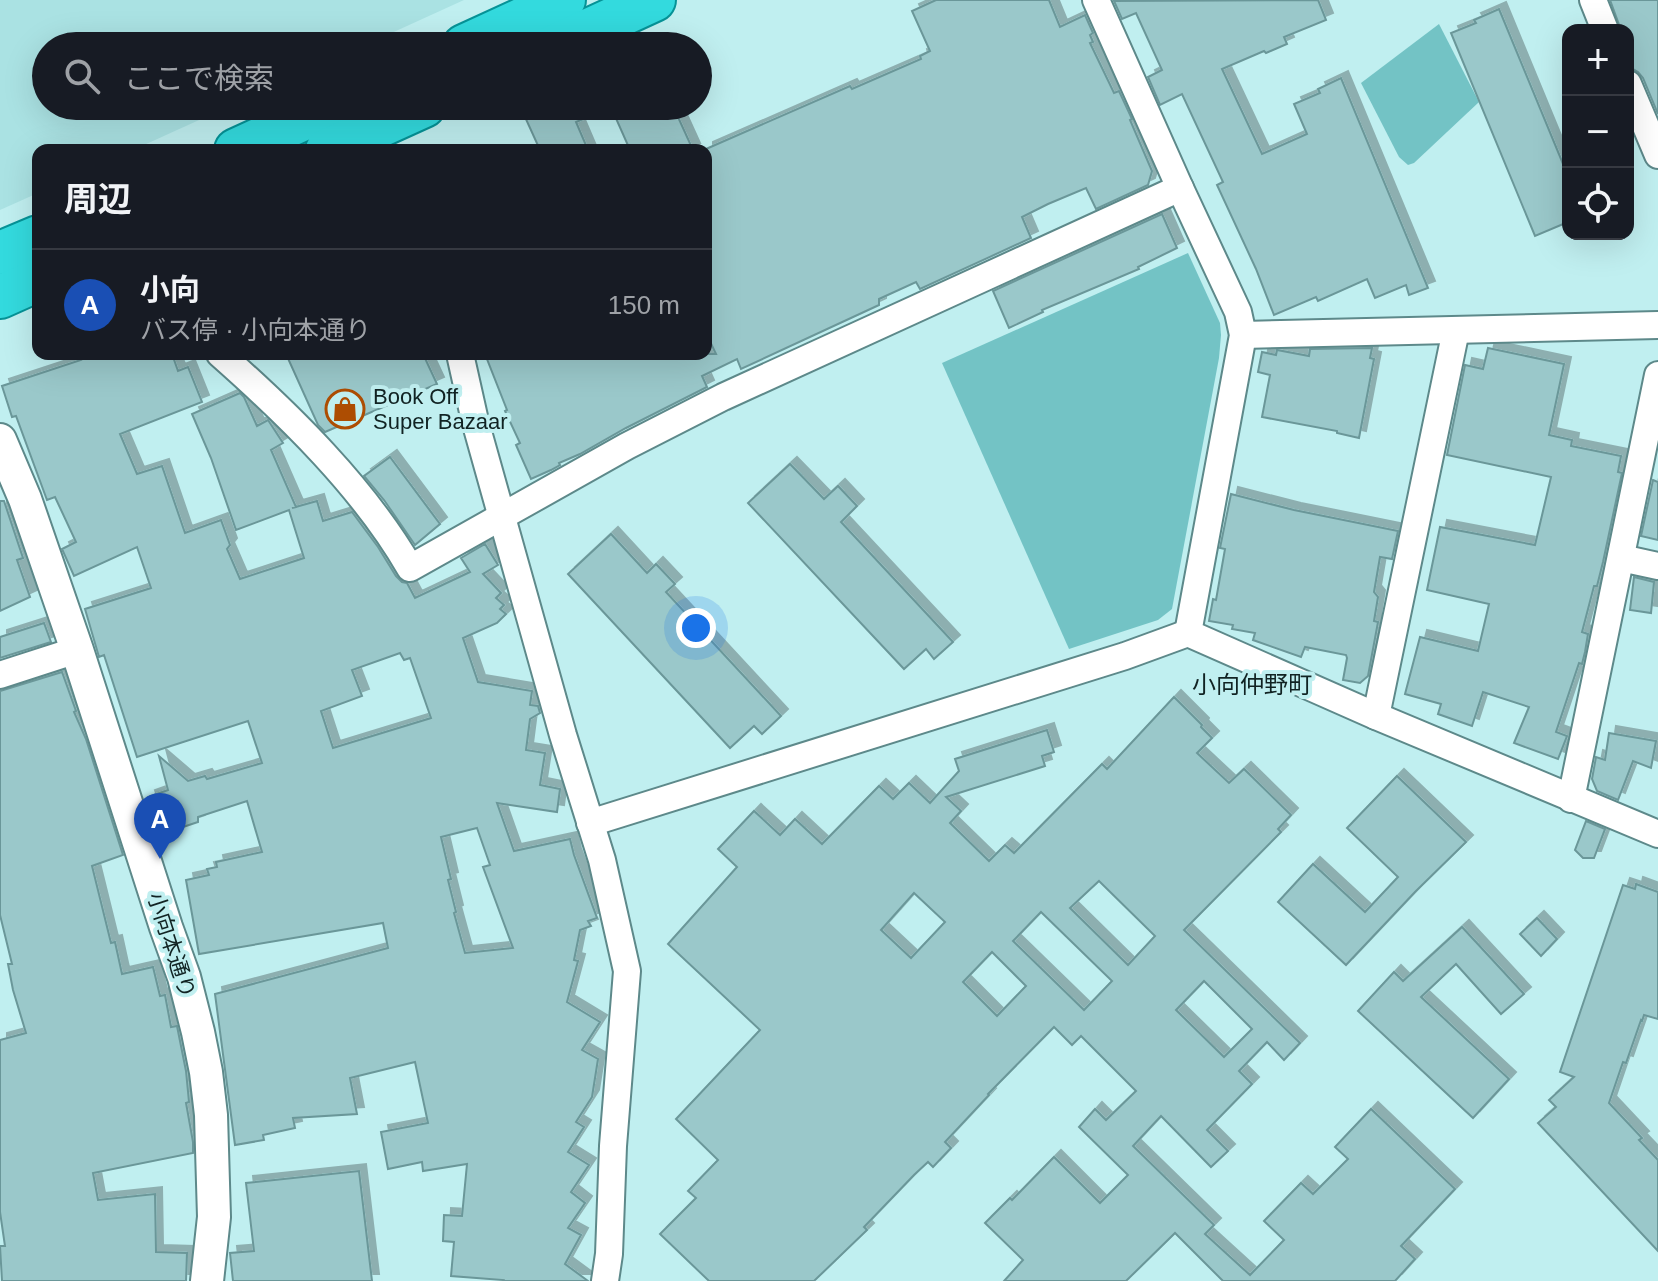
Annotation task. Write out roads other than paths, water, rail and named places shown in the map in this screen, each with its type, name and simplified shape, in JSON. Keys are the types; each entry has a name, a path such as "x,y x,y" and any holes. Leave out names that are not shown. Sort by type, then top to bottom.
{"highway":[{"path":"494,32 564,0"},
{"path":"584,32 654,0"},
{"path":"282,144 343,136 386,120"},
{"path":"0,253 32,240"},
{"path":"0,297 32,283"}],"street":[{"path":"1096,0 1238,312 1243,335 1188,633"},
{"path":"1593,0 1603,24"},
{"path":"1633,96 1658,155"},
{"path":"226,360 287,417 358,493 392,536 410,568 627,446 723,397 1180,188"},
{"path":"1243,335 1658,325"},
{"path":"1376,716 1456,330"},
{"path":"461,360 475,421 563,735 602,860 627,971 605,1281"},
{"path":"1571,799 1658,375"},
{"name":"小向本通り","path":"0,440 25,499 77,650 184,977 198,1032 211,1115 214,1217 207,1281"},
{"path":"1621,558 1658,566"},
{"path":"590,823 1125,656 1188,633 1658,834"},
{"path":"0,675 77,650"}],"place":[{"name":"Book Off Super Bazaar","path":"345,409"},
{"name":"小向","path":"160,859"}],"district":[{"name":"小向仲野町","path":"1252,685"}]}
